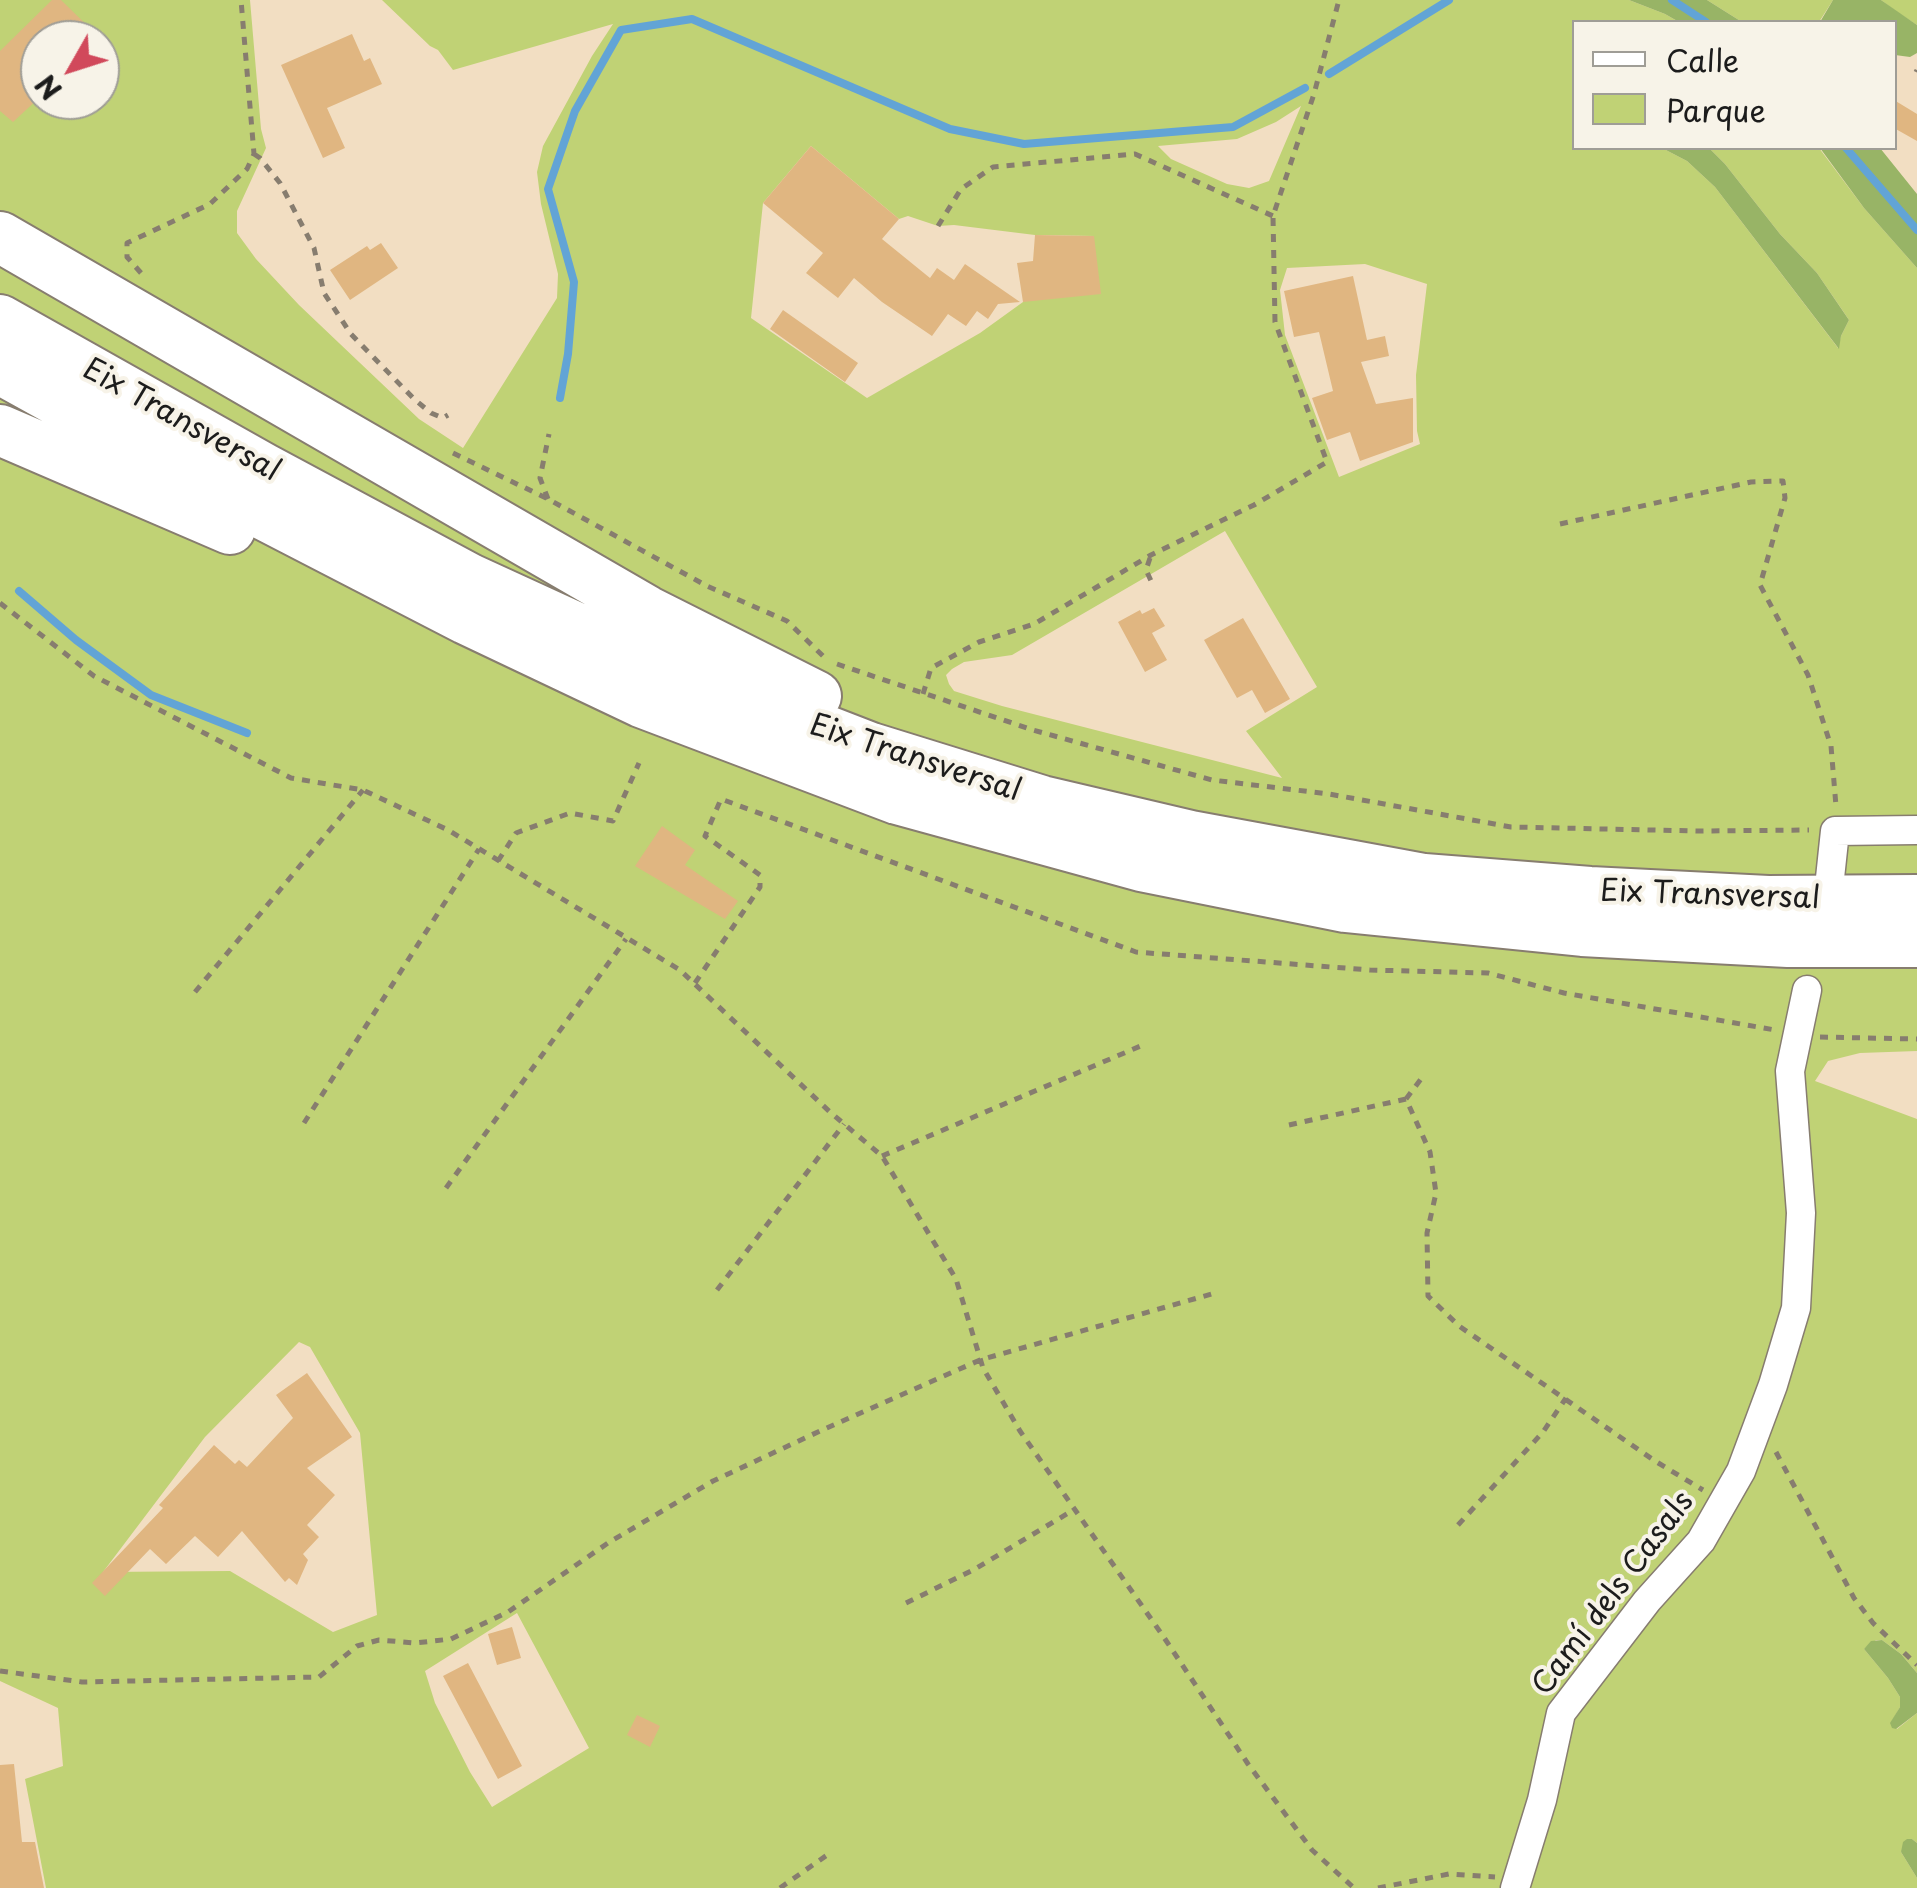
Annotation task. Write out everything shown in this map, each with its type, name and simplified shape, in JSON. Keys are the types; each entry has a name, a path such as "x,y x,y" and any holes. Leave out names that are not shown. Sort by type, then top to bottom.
{"highway":[{"path":"0,237 647,611 818,697 1011,763 1316,835 1590,892"},
{"name":"Eix Transversal","path":"0,320 470,580 662,666 872,748 1042,800 1190,836 1424,880 1768,900 1917,900"},
{"name":"Eix Transversal","path":"0,370 251,508 466,619 641,702 897,798 1142,866 1345,907 1582,931 1788,942 1917,942"},
{"path":"0,430 231,530 464,645 641,702"}],"street":[{"path":"1830,878 1835,831 1917,830"},
{"name":"Camí dels Casals","path":"1516,1884 1542,1800 1561,1713 1647,1601 1701,1541 1741,1471 1773,1385 1796,1308 1801,1212 1790,1071 1807,990"}],"path":[{"path":"127,243 210,204 248,169 254,154 241,0"},
{"path":"923,694 931,668 979,642 1034,624 1150,555 1254,505 1327,462 1275,322 1273,216 1314,94 1339,0"},
{"path":"254,154 280,184 314,248 324,293 351,334 414,399 431,413 443,418 448,415"},
{"path":"938,226 960,189 993,167 1134,154 1273,216"},
{"path":"548,499 540,478 549,434"},
{"path":"514,484 707,586 788,621 829,661 1033,730 1212,780 1329,794 1511,826 1835,831 1831,746 1808,675 1760,585 1784,498 1783,482 1750,482 1560,524"},
{"path":"1150,555 1146,570 1152,583"},
{"path":"0,615 2,605 94,676 292,778 363,790 448,830 680,970 882,1156 956,1279 983,1368 1020,1431 1248,1764 1312,1850 1354,1888"},
{"path":"498,861 516,833 570,813 613,821 639,763"},
{"path":"195,992 363,790"},
{"path":"694,983 760,887 760,875 705,836 721,799 1136,952 1370,970 1488,973 1564,992 1796,1034 1842,1039 1917,1039"},
{"path":"304,1123 479,848"},
{"path":"446,1188 626,938"},
{"path":"882,1156 1143,1045"},
{"path":"1290,1125 1406,1099 1421,1079"},
{"path":"1406,1099 1430,1152 1436,1193 1426,1233 1428,1296 1459,1326 1655,1461 1723,1502"},
{"path":"717,1290 844,1124"},
{"path":"0,1671 82,1682 320,1677 357,1646 379,1640 415,1643 451,1639 508,1612 608,1543 713,1481 836,1423 980,1360 1215,1293"},
{"path":"1458,1526 1543,1432 1566,1398"},
{"path":"1758,1424 1854,1598 1873,1623 1917,1665"},
{"path":"906,1604 975,1570 1075,1509"},
{"path":"780,1888 830,1854"},
{"path":"1378,1888 1450,1874 1516,1884"}],"green space":[{"path":"0,0 250,0 266,148 237,211 237,233 299,305 419,419 463,448 557,298 558,274 537,172 543,146 613,24 453,70 438,50 382,0 1629,0 1676,20 1572,20 1572,150 1666,150 1687,161 1715,187 1838,348 1849,320 1817,273 1711,150 1820,150 1864,208 1917,268 1917,1051 1860,1053 1828,1061 1815,1081 1917,1119 1917,1673 1882,1640 1864,1649 1900,1697 1900,1707 1891,1723 1897,1729 1917,1713 1917,1843 1912,1839 1901,1852 1917,1878 1917,1888 46,1888 25,1779 63,1766 58,1708 0,1681","holes":["1301,106 1269,181 1249,188 1227,184 1171,159 1158,146 1237,139","811,146 899,219 908,216 938,226 1035,235 1094,236 1023,302 980,333 867,398 751,318 763,203","1365,264 1427,284 1416,375 1420,444 1339,477 1285,335 1280,290 1287,268","1225,531 1317,687 1246,731 1282,778 1002,706 954,691 949,684 946,675 964,662 1012,655","299,1342 310,1347 360,1433 377,1615 333,1632 230,1571 103,1572 205,1437","517,1613 589,1748 492,1807 435,1703 425,1671"]},
{"path":"1629,0 1707,0 1739,20 1676,20"},
{"path":"1707,0 1833,0 1820,20 1739,20"},
{"path":"1833,0 1881,0 1917,25 1917,53 1910,57 1897,55 1897,20 1821,20"},
{"path":"1881,0 1917,0 1917,25 1897,12"},
{"path":"1666,150 1711,150 1817,273 1849,320 1839,349 1715,187 1687,161"},
{"path":"1821,150 1882,150 1917,194 1917,268 1864,208"},
{"path":"1882,1640 1917,1673 1917,1713 1896,1729 1890,1723 1900,1707 1900,1697 1864,1649 1871,1641"},
{"path":"1907,1839 1917,1843 1917,1878 1901,1852"}],"building":[{"path":"52,0 61,0 82,20 32,20"},
{"path":"20,31 20,116 13,122 0,111 0,51"},
{"path":"352,34 364,61 370,58 382,84 327,108 345,148 323,158 281,65"},
{"path":"1897,102 1917,114 1917,141 1897,130"},
{"path":"811,146 899,219 882,239 930,278 937,268 954,280 965,264 1020,302 998,304 988,319 977,311 966,326 948,314 932,336 854,278 838,298 806,273 823,253 763,203"},
{"path":"1035,235 1094,236 1101,294 1023,302 1017,263 1033,261"},
{"path":"381,243 398,268 350,300 330,270 367,246 370,250"},
{"path":"1353,276 1367,340 1385,336 1389,356 1361,362 1376,404 1413,398 1413,442 1360,461 1350,432 1327,440 1312,398 1333,391 1319,332 1294,337 1284,291"},
{"path":"783,310 858,363 845,382 770,329"},
{"path":"1154,608 1165,626 1152,633 1167,660 1145,672 1118,622 1140,610 1142,614"},
{"path":"1243,618 1290,699 1265,713 1252,690 1237,698 1204,640"},
{"path":"662,826 695,850 685,865 738,901 725,919 635,866"},
{"path":"307,1373 352,1437 307,1468 335,1495 307,1525 319,1537 303,1554 308,1560 297,1585 289,1578 285,1582 242,1531 218,1557 195,1536 166,1564 150,1549 105,1596 92,1583 163,1508 159,1505 214,1445 235,1464 239,1460 247,1467 293,1418 276,1395"},
{"path":"512,1627 521,1658 497,1665 488,1634"},
{"path":"468,1663 522,1766 498,1779 443,1676"},
{"path":"637,1715 660,1726 650,1747 627,1735"},
{"path":"14,1764 22,1842 35,1842 44,1888 0,1888 0,1765"}],"waterway":[{"path":"1329,74 1449,0"},
{"path":"1672,0 1703,20"},
{"path":"560,398 574,282 548,189 575,111 621,30 692,19 950,129 1024,144 1233,127 1305,88"},
{"path":"1848,150 1917,230"},
{"path":"19,591 76,640 151,695 247,733"}]}
